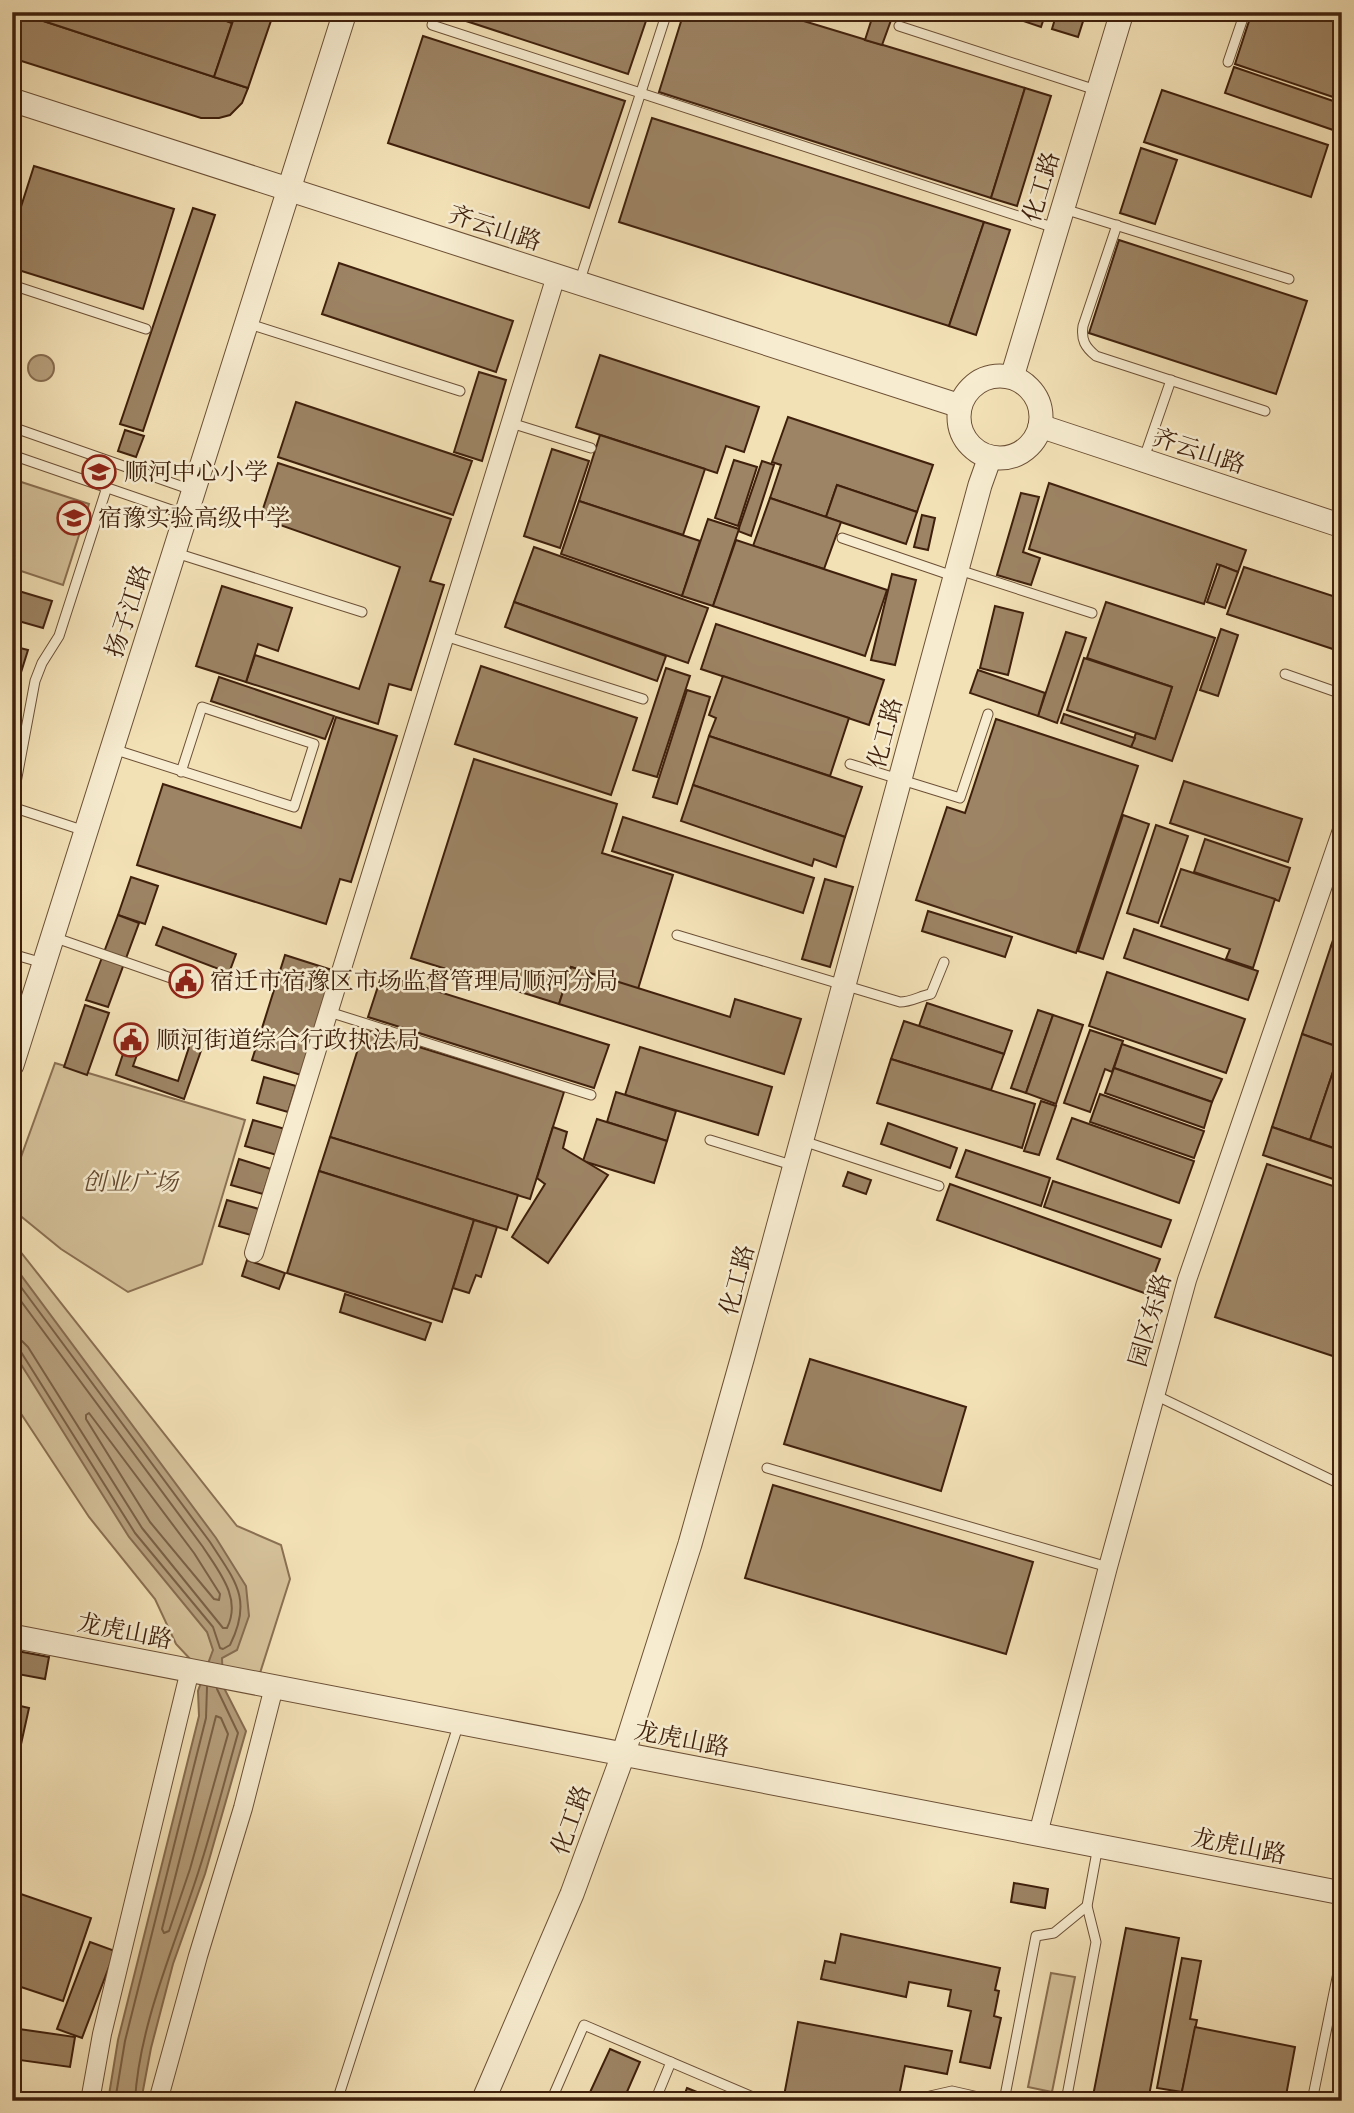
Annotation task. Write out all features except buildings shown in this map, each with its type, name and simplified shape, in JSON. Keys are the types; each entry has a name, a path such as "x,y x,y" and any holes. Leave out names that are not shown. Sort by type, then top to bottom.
{"street":[{"name":"扬子江路","path":"13,1061 345,12"},
{"name":"化工路","path":"1012,377 1122,12"},
{"name":"齐云山路","path":"12,100 960,405"},
{"path":"254,1253 556,276"},
{"path":"993,376 1012,377 1030,388 1036,396 1040,406 1040,426 1027,448 1016,455 990,457 980,453 964,437 960,427 960,405 976,383 993,376"},
{"name":"齐云山路","path":"1040,426 1342,526"},
{"name":"化工路","path":"483,2101 572,1894 623,1755 690,1545 990,457"},
{"name":"园区东路","path":"1038,1834 1186,1280 1342,830"},
{"name":"龙虎山路","path":"12,1636 1342,1893"},
{"path":"90,2101 102,2034 190,1670"},
{"path":"158,2101 243,1808 274,1687"}],"lane":[{"path":"436,12 432,25 640,94 1059,218 1117,225 1289,279"},
{"path":"579,283 667,12"},
{"path":"1228,62 1245,12"},
{"path":"899,26 1098,91"},
{"path":"1117,225 1083,326 1084,344 1096,356 1265,411"},
{"path":"12,285 146,329"},
{"path":"247,324 460,391"},
{"path":"1143,460 1171,380"},
{"path":"511,423 591,448"},
{"path":"12,428 194,490"},
{"path":"12,455 186,515"},
{"path":"85,831 12,806 35,681 42,663 59,636 107,487"},
{"path":"842,538 1092,613"},
{"path":"174,552 362,612"},
{"path":"445,636 643,699"},
{"path":"1285,674 1342,694"},
{"path":"112,749 181,772 294,807 314,744 202,707 181,772"},
{"path":"850,764 960,798 988,714"},
{"path":"677,935 900,1002 910,1002 931,994 944,962"},
{"path":"51,937 191,985"},
{"path":"12,954 43,964"},
{"path":"328,1012 591,1096"},
{"path":"710,1140 795,1166"},
{"path":"802,1141 939,1186"},
{"path":"1155,1395 1342,1485"},
{"path":"767,1468 1108,1567"},
{"path":"337,2101 459,1723"},
{"path":"1066,2101 1096,1942 1087,1906 1098,1846"},
{"path":"1004,2101 1036,1936 1054,1933 1087,1906"},
{"path":"1312,2101 1340,1963"},
{"path":"551,2101 584,2025 762,2101"},
{"path":"655,2101 671,2062"},
{"path":"926,2101 930,2096 952,2091 996,2101"}],"green space":[{"path":"12,479 89,504 63,585 12,568"},
{"name":"创业广场","path":"55,1063 245,1120 202,1264 128,1292 61,1249 12,1209 12,1182"},
{"path":"12,1241 237,1526 281,1545 290,1579 260,1673 192,1661 176,1644 155,1599 89,1517 12,1400"},
{"path":"1051,1973 1075,1977 1052,2092 1028,2087"}],"water":[{"path":"41,355 50,359 54,368 50,377 41,381 32,377 28,368 32,359"},
{"path":"12,1263 216,1538 246,1586 249,1616 237,1650 222,1658 223,1686 246,1731 205,1874 173,1964 151,2048 141,2101 108,2101 118,2040 199,1716 198,1691 213,1650 207,1632 129,1537 12,1350"}],"place":[{"name":"顺河中心小学","path":"99,472"},
{"name":"宿豫实验高级中学","path":"74,518"},
{"name":"宿迁市宿豫区市场监督管理局顺河分局","path":"186,981"},
{"name":"顺河街道综合行政执法局","path":"131,1040"}]}
